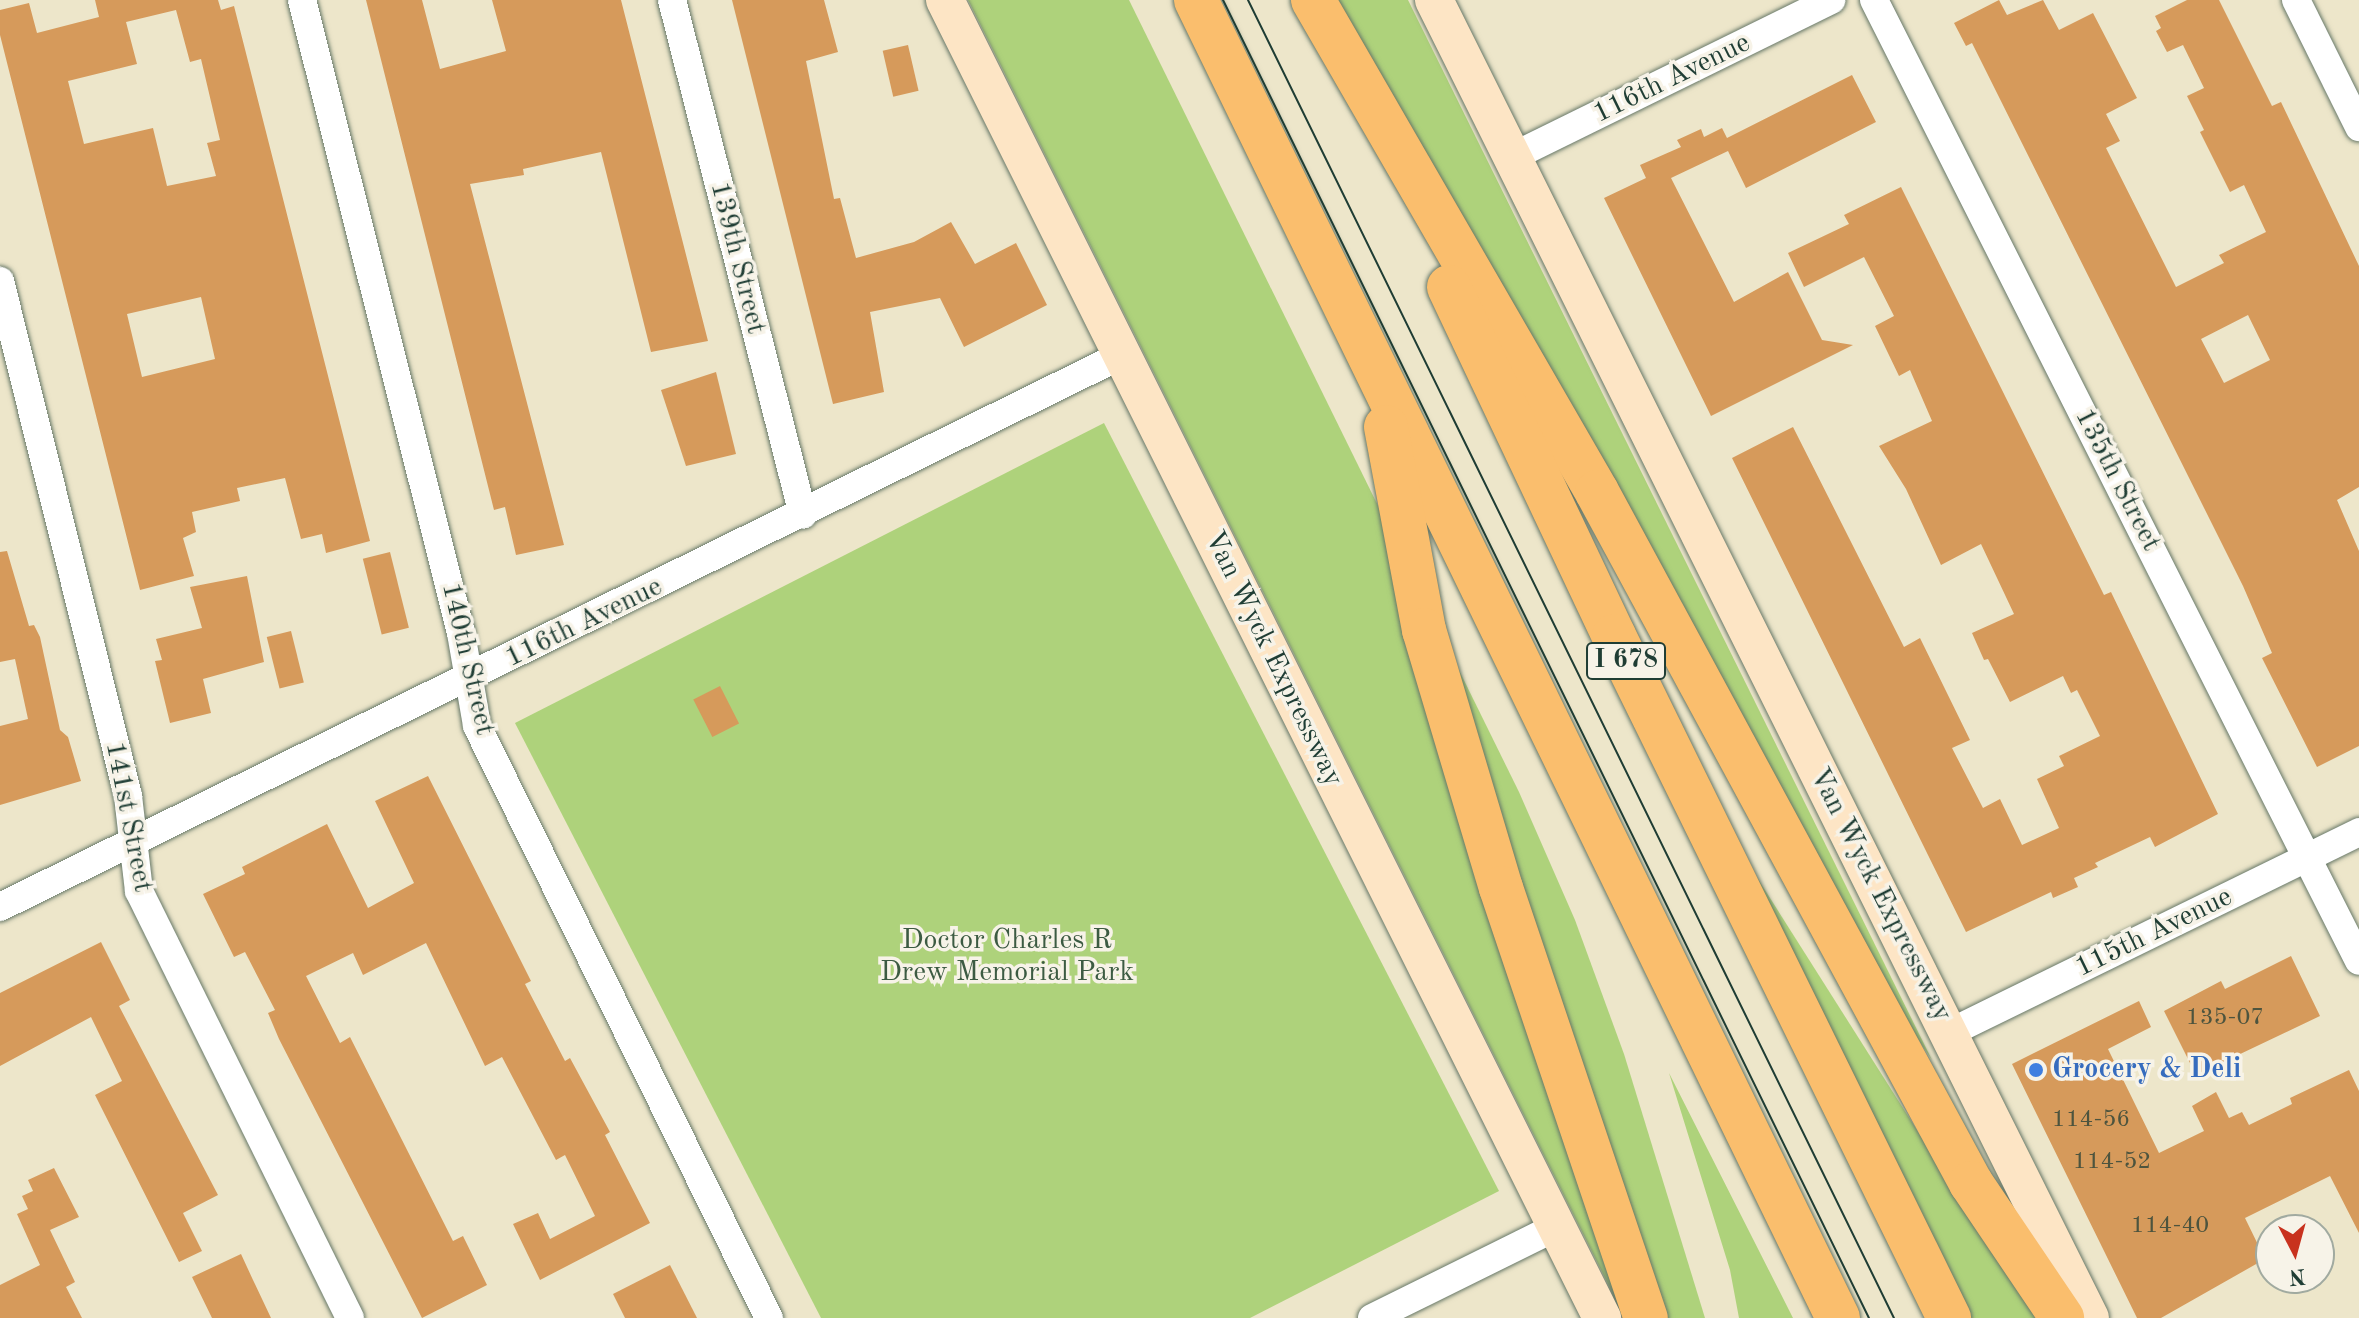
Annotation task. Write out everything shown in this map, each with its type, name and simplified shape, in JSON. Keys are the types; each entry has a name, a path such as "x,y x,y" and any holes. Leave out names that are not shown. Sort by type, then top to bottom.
{"highway":[{"path":"1196,0 1838,1318"},
{"path":"1313,0 1597,492 1971,1183 2062,1318"},
{"name":"I 678","path":"1313,0 1614,636 1949,1318"},
{"path":"1375,370 1424,630 1501,888 1646,1318"}],"main road":[{"name":"Van Wyck Expressway","path":"945,0 1602,1318"},
{"name":"Van Wyck Expressway","path":"1434,0 2090,1318"}],"street":[{"name":"140th Street","path":"302,0 469,680 477,726 769,1318"},
{"name":"139th Street","path":"672,0 803,515"},
{"name":"116th Avenue","path":"1512,157 1831,0"},
{"name":"135th Street","path":"1874,0 2359,961"},
{"path":"2296,0 2359,127"},
{"name":"141st Street","path":"0,281 128,796 139,891 350,1318"},
{"name":"116th Avenue","path":"0,907 469,680 1122,355"},
{"name":"115th Avenue","path":"1949,1033 2359,832"},
{"path":"1372,1318 1556,1227"}],"green space":[{"path":"968,0 1129,0 1519,792 1575,920 1624,1054 1705,1318 1625,1318"},
{"path":"1337,0 1408,0 1932,1060 1715,738"},
{"name":"Doctor Charles R Drew Memorial Park","path":"1104,423 1499,1191 1250,1318 821,1318 515,723"},
{"path":"1725,827 2036,1318 1963,1318"},
{"path":"1669,1073 1793,1318 1739,1318 1730,1270"}],"building":[{"path":"95,0 218,0 221,10 234,6 370,541 326,553 322,534 301,539 285,478 237,488 240,501 192,512 196,532 183,538 194,576 140,590 0,35 0,10 29,3 37,33 99,17","holes":["176,10 190,62 201,59 220,140 207,143 216,176 167,186 153,128 84,144 68,81 137,64 126,22","201,297 215,359 142,377 127,314"]},
{"path":"366,0 422,0 440,69 506,51 492,0 621,0 708,341 651,352 601,152 523,169 524,175 470,184 564,545 516,555 505,507 494,510"},
{"path":"732,0 824,0 838,52 806,61 834,199 840,198 856,258 914,242 951,222 975,264 1016,243 1047,305 964,347 940,298 870,312 884,392 833,404"},
{"path":"1999,0 2007,15 2043,0 2059,30 2093,13 2137,98 2106,114 2120,141 2106,148 2176,287 2224,263 2219,255 2266,232 2244,185 2230,192 2200,132 2204,130 2187,96 2204,88 2183,45 2167,52 2156,31 2161,28 2155,16 2187,0 2219,0 2272,106 2281,102 2359,266 2359,487 2337,500 2359,551 2359,746 2317,767 2262,658 2272,653 2243,586 1972,43 1966,46 1954,23","holes":["2248,315 2270,360 2224,383 2201,339"]},
{"path":"908,45 919,91 893,97 883,51"},
{"path":"1852,75 1876,122 1746,188 1728,151 1671,178 1734,302 1788,272 1822,340 1853,345 1711,416 1604,198 1646,178 1640,165 1681,147 1677,140 1701,129 1704,137 1722,128 1727,138"},
{"path":"1901,187 2104,595 2111,592 2218,814 2155,847 2150,837 2095,863 2098,867 2074,878 2078,887 2053,898 2051,892 1966,932 1732,458 1793,427 1904,647 1920,638 1970,740 1952,748 1983,808 2000,799 2022,845 2059,828 2037,779 2064,766 2059,756 2100,736 2077,690 2071,693 2063,676 2010,702 1988,659 1984,660 1972,633 2014,614 1981,544 1941,565 1906,489 1879,446 1932,421 1910,370 1899,376 1875,326 1894,316 1864,257 1804,287 1788,253 1849,224 1844,215"},
{"path":"716,372 736,454 686,466 661,390"},
{"path":"7,551 29,626 34,625 40,637 60,730 68,737 81,781 0,805 0,726 28,719 15,659 0,662 0,552"},
{"path":"390,552 409,628 382,634 363,559"},
{"path":"247,576 264,662 203,679 211,713 170,723 155,661 162,660 156,639 202,628 190,587"},
{"path":"291,631 304,682 280,688 267,637"},
{"path":"720,686 739,723 712,737 693,700"},
{"path":"428,776 531,981 525,984 565,1061 570,1058 610,1132 605,1135 650,1223 540,1280 513,1224 538,1213 550,1239 595,1216 565,1155 556,1160 502,1057 485,1066 426,943 363,975 353,953 306,976 340,1043 350,1037 453,1241 463,1236 487,1285 422,1318 279,1039 268,1013 275,1010 245,952 234,957 203,894 245,874 242,867 327,824 368,908 414,883 375,801"},
{"path":"101,942 130,1000 119,1006 218,1195 183,1213 202,1251 179,1262 95,1095 122,1081 91,1017 0,1066 0,993"},
{"path":"2291,956 2320,1016 2196,1075 2164,1011 2221,981 2225,989"},
{"path":"2139,1001 2151,1027 2108,1049 2159,1153 2204,1131 2192,1106 2216,1092 2229,1118 2242,1112 2249,1125 2292,1104 2290,1098 2349,1070 2359,1091 2359,1233 2330,1176 2245,1218 2255,1238 2255,1265 2161,1318 2137,1318 2012,1064"},
{"path":"54,1168 79,1217 50,1230 75,1282 66,1287 82,1318 0,1318 0,1285 40,1265 17,1214 28,1209 22,1196 33,1191 28,1180"},
{"path":"241,1254 271,1318 212,1318 192,1277"},
{"path":"670,1265 697,1318 625,1318 613,1294"}],"tram line":[{"path":"1223,0 1869,1318"},
{"path":"1248,0 1894,1318"}],"place":[{"name":"Grocery & Deli","path":"2036,1070"}]}
